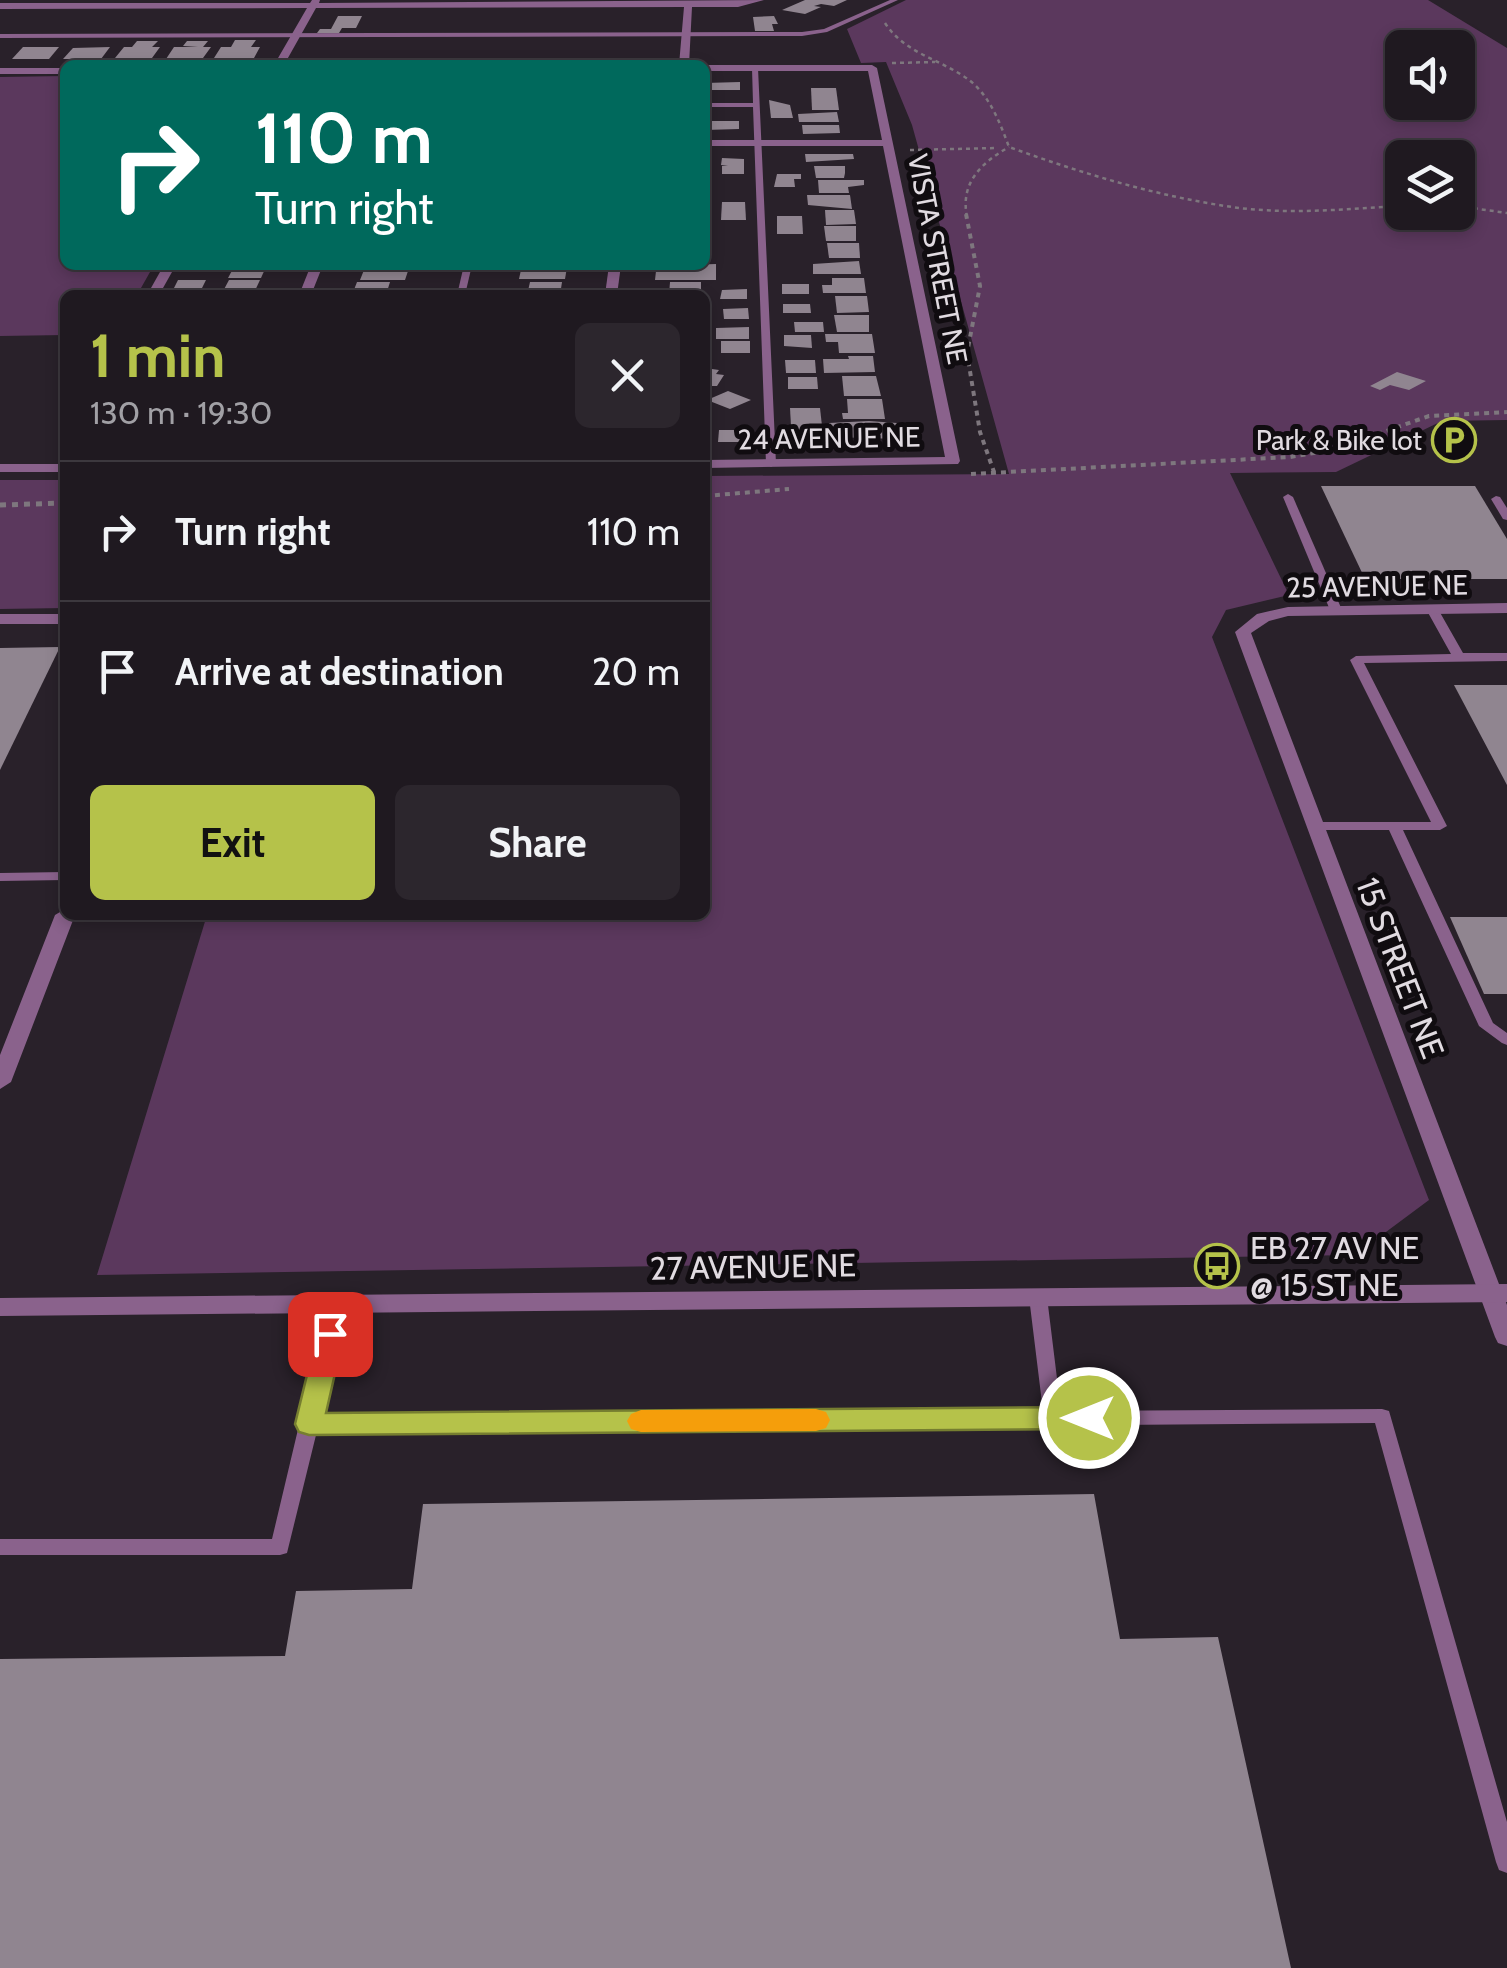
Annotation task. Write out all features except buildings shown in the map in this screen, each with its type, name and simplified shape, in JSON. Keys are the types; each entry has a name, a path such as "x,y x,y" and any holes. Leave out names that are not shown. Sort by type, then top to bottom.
{"street":[{"path":"0,6 688,4 760,0"},
{"path":"282,60 315,3"},
{"path":"684,60 688,4"},
{"path":"710,68 872,68"},
{"name":"VISTA STREET NE","path":"872,68 956,468"},
{"path":"0,71 60,71"},
{"path":"710,144 889,142"},
{"name":"24 AVENUE NE","path":"710,464 956,468"},
{"path":"0,468 60,468"},
{"name":"25 AVENUE NE","path":"1250,622 1275,613 1507,608"},
{"path":"0,619 60,619"},
{"name":"15 STREET NE","path":"1250,622 1242,632 1246,648 1499,1293 1507,1337"},
{"path":"0,1082 63,920"},
{"name":"27 AVENUE NE","path":"0,1306 1499,1293"}],"lane":[{"path":"0,36 818,32 895,0"},
{"path":"755,68 771,464"},
{"path":"710,105 754,105"},
{"path":"1288,497 1336,610"},
{"path":"1496,500 1507,518"},
{"path":"1432,609 1459,657"},
{"path":"1314,826 1440,826 1356,660 1507,657"},
{"path":"1394,826 1487,1026 1507,1040"},
{"path":"0,877 60,876"},
{"path":"1038,1297 1053,1418"},
{"path":"0,1547 280,1548 337,1303"},
{"path":"309,1424 1382,1416 1507,1862"}],"path":[{"path":"889,17 886,27 972,82 998,117 1009,147"},
{"path":"872,68 936,62"},
{"path":"994,472 980,432 968,354 980,286 964,198 971,180 996,152 1009,147"},
{"path":"907,150 1009,147 1104,180 1233,207 1308,211 1385,207"},
{"path":"988,149 996,152"},
{"path":"1475,208 1507,213"},
{"path":"956,468 994,472 1290,458 1332,450 1429,416 1507,412"},
{"path":"710,496 791,489"},
{"path":"0,505 60,503"}],"shaded area":[{"path":"906,0 1428,0 1507,48 1507,420 1442,421 1336,472 1230,473 1289,595 1226,610 1212,637 1429,1200 1355,1255 97,1275 205,920 710,920 710,476 1009,474 912,125 886,62 861,63 847,29"},
{"path":"60,76 60,270 151,270 140,290 60,290 60,335 0,336 0,77"},
{"path":"0,480 60,480 60,608 0,609"}],"slow traffic":[{"path":"641,1421 816,1420"}],"place":[{"name":"Park & Bike lot","path":"1454,440"},
{"name":"EB 27 AV NE @ 15 ST NE","path":"1217,1266"}],"route":[{"path":"330,1334 309,1424 1089,1418"}]}
